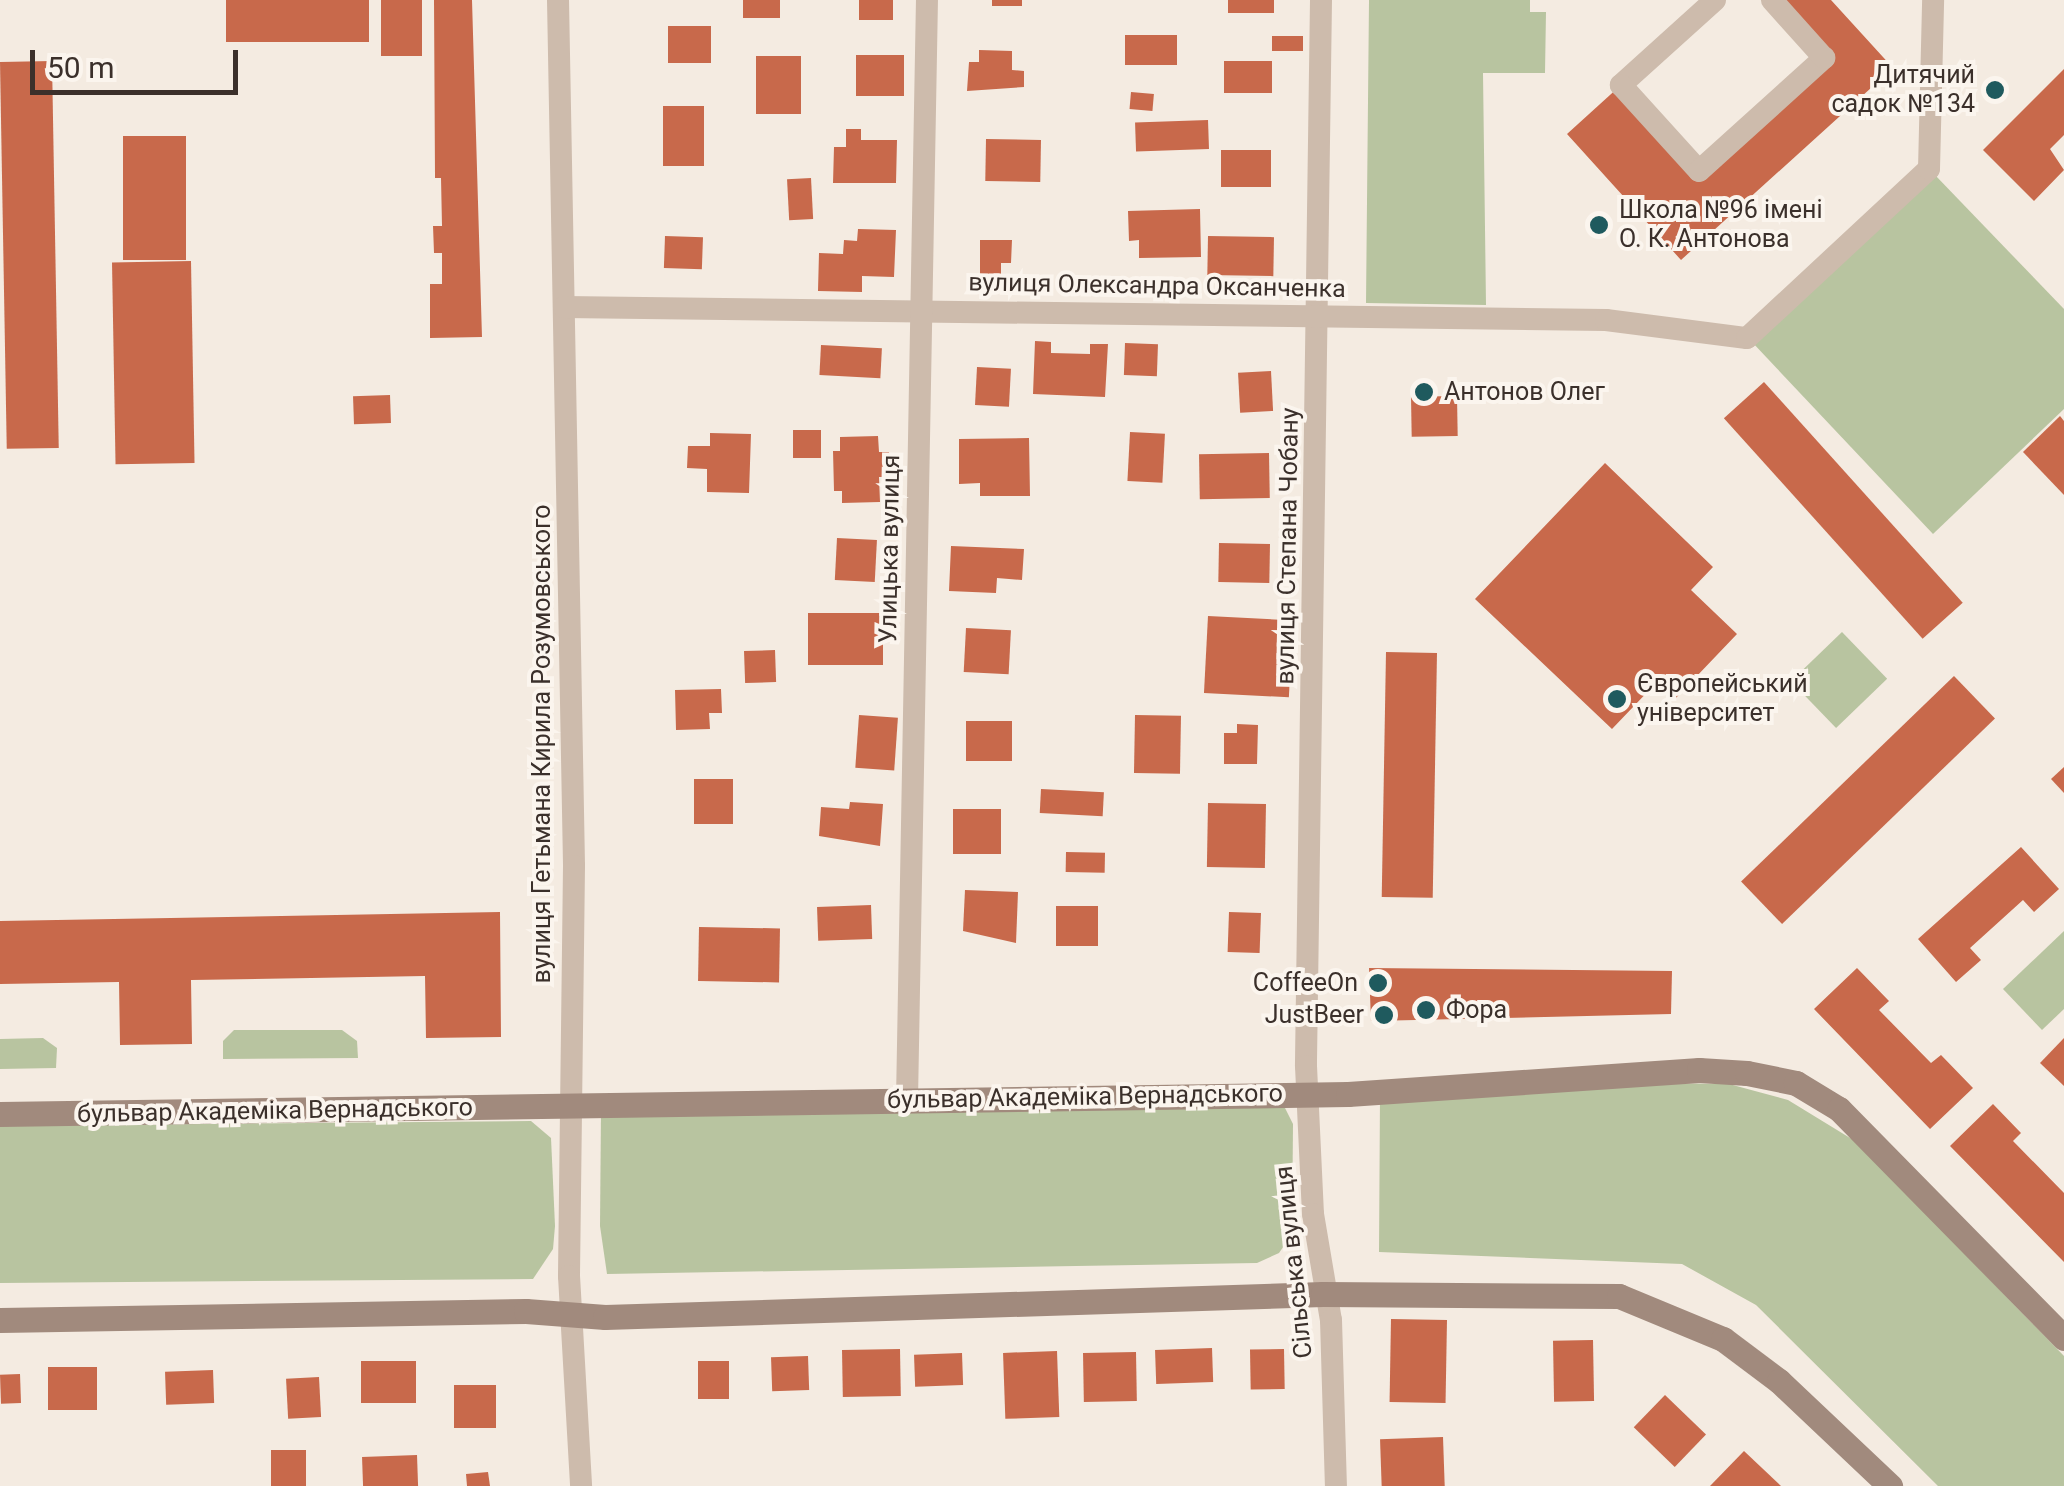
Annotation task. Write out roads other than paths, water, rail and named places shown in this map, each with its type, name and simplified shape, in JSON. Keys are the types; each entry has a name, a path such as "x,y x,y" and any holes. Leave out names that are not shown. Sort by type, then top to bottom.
{"main road":[{"name":"бульвар Академіка Вернадського","path":"0,1114 1308,1093 1699,1070 1796,1084 1839,1109 2064,1338"},
{"path":"0,1320 570,1314 1323,1294 1618,1296 1723,1339 1779,1381 1890,1486"}],"street":[{"name":"вулиця Гетьмана Кирила Розумовського","path":"558,0 574,866 566,1107 570,1314 581,1486"},
{"name":"Улицька вулиця","path":"908,1100 927,0"},
{"name":"вулиця Степана Чобану","path":"1308,1093 1322,0"},
{"path":"1716,0 1621,85 1699,171 1824,58 1772,0"},
{"name":"вулиця Олександра Оксанченка","path":"564,307 1606,320 1748,338 1929,170 1933,0"},
{"name":"Сільська вулиця","path":"1308,1093 1323,1294 1331,1320 1336,1486"}],"place":[{"name":"Дитячий садок №134","path":"1995,90"},
{"name":"Школа №96 імені О. К. Антонова","path":"1599,225"},
{"name":"Антонов Олег","path":"1424,392"},
{"name":"Європейський університет","path":"1617,699"},
{"name":"CoffeeOn","path":"1378,983"},
{"name":"Фора","path":"1426,1010"},
{"name":"JustBeer","path":"1384,1015"}]}
